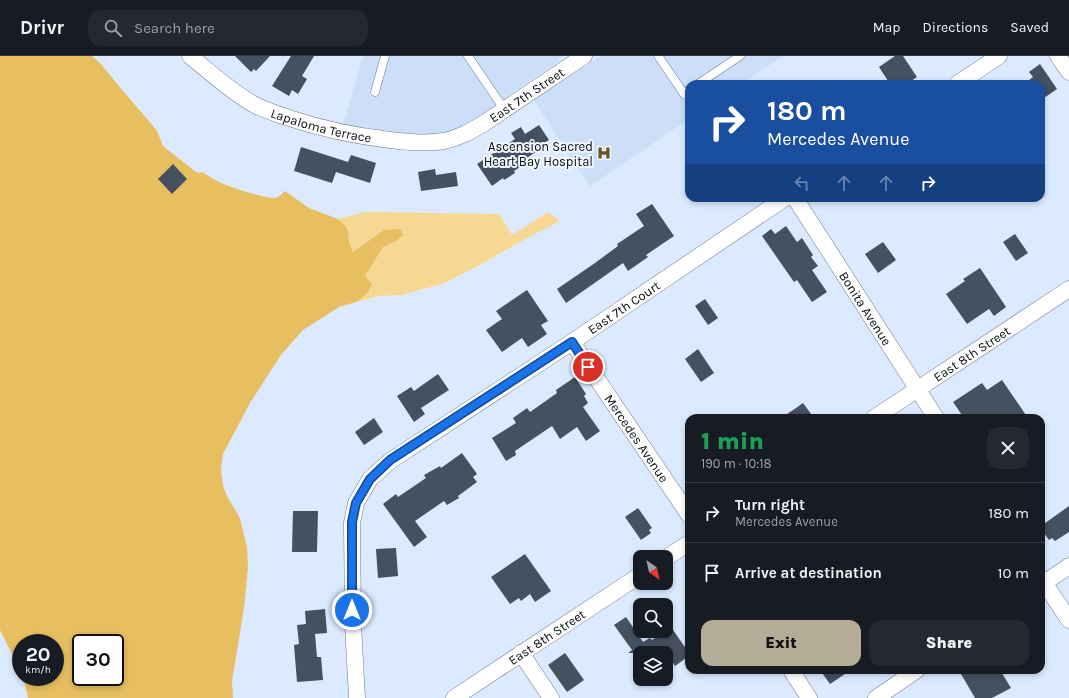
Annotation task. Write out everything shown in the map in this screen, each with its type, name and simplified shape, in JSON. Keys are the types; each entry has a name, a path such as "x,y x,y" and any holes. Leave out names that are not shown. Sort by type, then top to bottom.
{"street":[{"name":"Lapaloma Terrace","path":"190,56 230,88 253,104 272,112 321,128 358,136 416,142 445,141 454,139 469,132"},
{"path":"963,80 999,56"},
{"path":"1058,56 1069,72"},
{"name":"East 7th Street","path":"469,132 504,110 580,57"},
{"name":"East 7th Court","path":"357,698 353,624 352,522 356,503 370,479 390,460 572,342 779,202"},
{"name":"Bonita Avenue","path":"798,202 933,414"},
{"name":"East 8th Street","path":"880,414 1069,288"},
{"name":"Mercedes Avenue","path":"572,342 685,509"},
{"path":"673,553 685,546"},
{"path":"1045,580 1069,566"},
{"name":"East 8th Street","path":"454,698 633,580"},
{"path":"1045,586 1069,620"},
{"path":"520,653 551,698"},
{"path":"794,674 809,698"},
{"path":"876,698 911,674"}],"lane":[{"path":"375,92 385,56"},
{"path":"468,56 504,110"},
{"path":"659,56 684,94 685,93"},
{"path":"704,80 740,56"}],"shaded area":[{"path":"0,56 92,56 101,64 157,131 163,146 196,172 202,172 221,183 264,197 275,198 285,191 309,208 338,219 345,225 353,252 384,230 400,229 403,235 396,241 383,247 365,276 372,284 367,294 356,302 339,307 303,330 281,355 250,403 223,454 221,469 223,486 240,518 247,547 248,568 244,608 232,681 233,698 28,698 25,686 64,686 64,634 12,634 12,654 0,630"},
{"name":"Ascension Sacred Heart Bay Hospital","path":"363,56 562,56 558,61 480,117 454,132 430,135 394,134 343,125"},
{"name":"Ascension Sacred Heart Bay Hospital","path":"601,56 783,56 748,80 685,80 685,122 590,186 533,99"},
{"path":"365,212 499,214 512,235 548,212 560,221 445,283 402,295 379,296 356,302 367,294 365,276 383,247 396,241 384,230 353,252 349,242 348,231 345,225 338,219"}],"building":[{"path":"235,56 270,56 256,71 254,69 251,72"},
{"path":"291,56 314,56 302,76 307,79 298,94 292,90 289,96 272,86"},
{"path":"895,56 903,56 917,77 913,80 887,80 879,67"},
{"path":"1040,64 1057,89 1045,97 1045,80 1029,80 1033,77 1029,72"},
{"path":"539,125 549,140 541,145 543,147 521,162 523,165 514,171 515,173 504,180 503,178 492,186 477,164 515,139 511,133 521,127 525,134"},
{"path":"301,147 348,162 351,155 376,163 370,183 336,172 332,183 294,171"},
{"path":"173,164 187,179 172,194 158,179"},
{"path":"435,169 436,175 456,172 458,186 421,191 418,172"},
{"path":"652,204 674,236 646,255 648,257 628,271 623,263 566,303 557,289 618,246 617,244 644,226 636,214"},
{"path":"786,226 797,242 802,238 813,255 811,257 818,266 812,270 827,292 812,302 797,280 794,282 762,236 771,229 775,234"},
{"path":"1015,234 1028,253 1016,261 1003,242"},
{"path":"883,242 896,260 878,273 865,254"},
{"path":"980,268 1006,307 994,316 989,309 967,324 946,294 965,281 963,279"},
{"path":"527,290 548,321 541,325 547,334 528,347 522,338 502,352 486,330 502,319 496,311"},
{"path":"705,299 718,318 708,325 695,306"},
{"path":"698,349 714,373 701,382 685,359"},
{"path":"438,374 449,390 421,408 425,414 414,422 397,396 411,387 414,391"},
{"path":"575,377 586,394 584,396 588,403 583,407 600,431 586,441 577,427 560,439 552,426 515,451 516,455 506,461 492,438 516,423 513,418 527,408 530,412 557,393 556,390"},
{"path":"1002,380 1025,414 961,414 953,402 982,383 987,390"},
{"path":"803,403 811,414 787,414"},
{"path":"374,418 383,432 364,445 355,432"},
{"path":"462,453 477,474 473,477 477,482 458,496 459,498 447,505 444,501 415,521 427,537 414,547 383,504 396,494 398,497 426,478 424,475 440,466 441,468"},
{"path":"1069,506 1069,532 1055,541 1052,538 1049,540 1045,534 1045,523"},
{"path":"638,508 652,528 649,530 651,533 641,540 625,517"},
{"path":"293,511 318,511 317,552 292,552"},
{"path":"396,548 398,576 378,578 376,549"},
{"path":"525,554 551,591 535,602 530,594 521,601 519,598 510,604 491,577"},
{"path":"325,609 327,633 315,634 317,657 321,657 323,680 297,682 294,645 299,644 297,625 306,624 305,611"},
{"path":"626,617 633,627 633,638 640,638 643,642 650,638 652,640 655,638 673,638 673,630 685,647 685,659 675,666 673,663 673,646 633,646 633,653 628,653 632,650 614,625"},
{"path":"565,653 584,680 567,692 548,665"},
{"path":"823,674 845,674 830,684"},
{"path":"961,674 1002,674 1011,688 992,698 975,698"}],"place":[{"name":"Ascension Sacred Heart Bay Hospital","path":"604,153"}],"route":[{"path":"352,610 352,522 356,503 370,479 390,460 572,342 588,367"}]}
